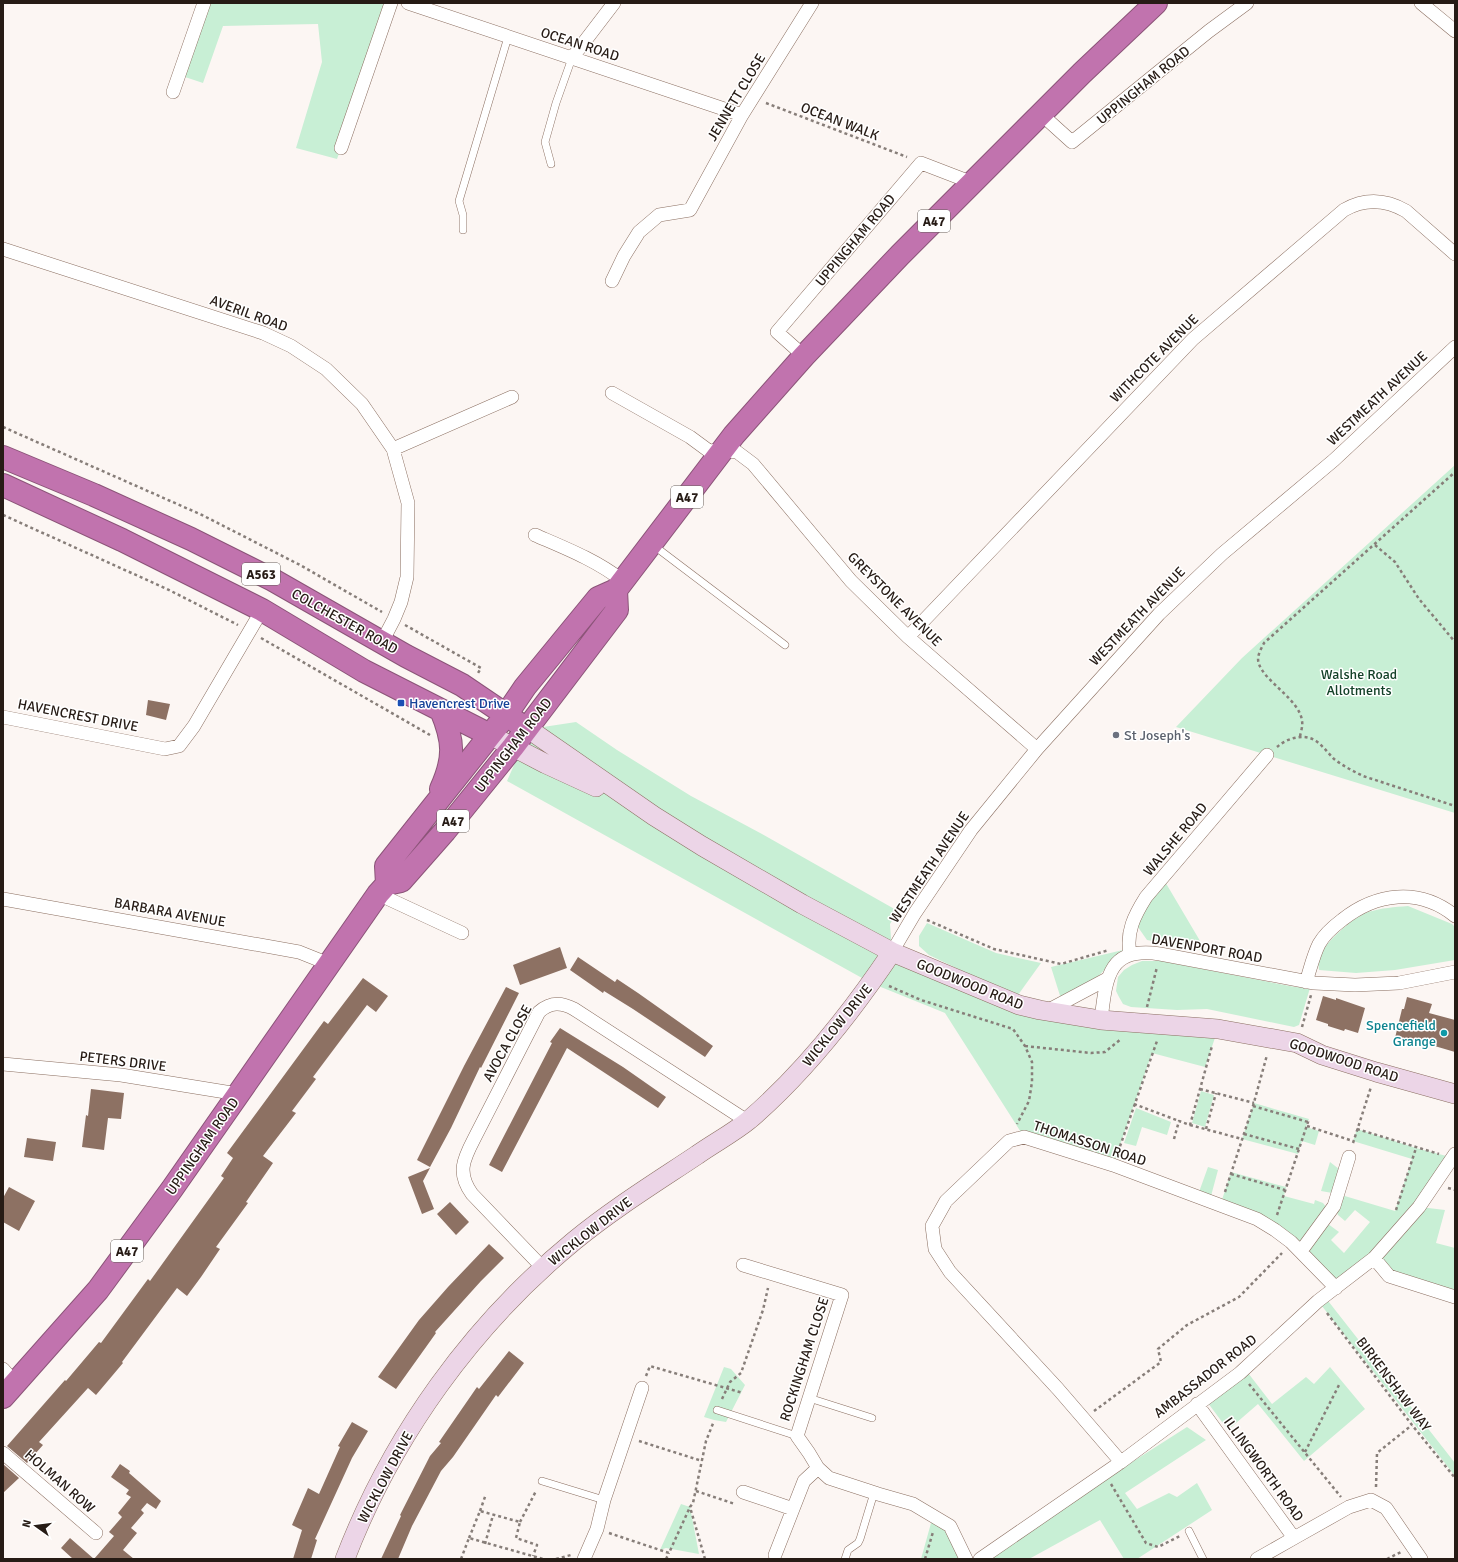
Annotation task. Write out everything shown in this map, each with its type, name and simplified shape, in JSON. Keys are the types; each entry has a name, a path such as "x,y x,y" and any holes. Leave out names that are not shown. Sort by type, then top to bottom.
{"highway":[{"name":"UPPINGHAM ROAD","path":"7,1384 98,1290 172,1189 382,889 386,866 506,715 525,687 598,598 619,585 652,544 722,450 768,395 862,294 1041,114 1156,3"},
{"name":"COLCHESTER ROAD","path":"3,457 94,495 191,539 273,580 382,642 462,685 527,728"},
{"name":"A563","path":"3,485 122,540 262,610 364,671 490,734"},
{"name":"UPPINGHAM ROAD","path":"382,889 401,881 445,831 513,747 617,610 619,585"},
{"path":"433,806 444,783 452,750 448,727 442,710"}],"street":[{"path":"173,92 204,3"},
{"path":"341,148 390,3"},
{"name":"OCEAN ROAD","path":"408,3 742,115"},
{"path":"572,58 614,3"},
{"name":"JENNETT CLOSE","path":"612,281 624,256 639,232 659,215 690,210 742,115 812,3"},
{"name":"UPPINGHAM ROAD","path":"1041,114 1072,142 1209,31 1247,3"},
{"path":"1421,3 1455,31"},
{"path":"920,163 973,183"},
{"name":"UPPINGHAM ROAD","path":"804,356 777,332 920,163"},
{"name":"WITHCOTE AVENUE","path":"908,637 1193,338 1344,210 1369,201 1378,201 1397,206 1455,254"},
{"name":"AVERIL ROAD","path":"3,249 263,333 291,346 326,369 362,404 393,449 408,503 407,577 401,602 382,642"},
{"name":"WESTMEATH AVENUE","path":"892,952 915,913 972,830 1037,749 1159,614 1222,554 1334,460 1455,347"},
{"name":"GREYSTONE AVENUE","path":"612,392 690,437 709,451 722,450 737,452 753,464 851,581 908,637 1037,749"},
{"path":"393,449 512,397"},
{"path":"535,535 589,559 610,571 619,585"},
{"name":"HAVENCREST DRIVE","path":"3,717 165,749 179,746 194,726 262,610"},
{"name":"GOODWOOD ROAD","path":"527,728 636,804 702,846 802,904 892,952 1019,1005 1101,1020 1218,1029 1297,1043 1322,1055 1455,1094"},
{"name":"GOODWOOD ROAD","path":"490,734 546,764 636,804"},
{"name":"WALSHE ROAD","path":"1129,949 1130,927 1136,913 1146,897 1267,755"},
{"path":"382,889 462,933"},
{"path":"1310,983 1319,943 1333,927 1358,908 1368,903 1388,898 1407,898 1439,905 1455,916"},
{"name":"BARBARA AVENUE","path":"3,899 299,952 329,964"},
{"path":"1101,1020 1108,979 1112,970 1129,949"},
{"name":"DAVENPORT ROAD","path":"1129,949 1310,983 1354,985 1398,984 1455,972"},
{"name":"WICKLOW DRIVE","path":"345,1559 364,1514 385,1472 424,1406 475,1339 518,1292 574,1241 606,1216 747,1121 781,1091 812,1058 874,979 892,952"},
{"path":"1046,1011 1108,979"},
{"name":"AVOCA CLOSE","path":"543,1268 472,1194 464,1181 462,1167 467,1152 539,1012 545,1007 551,1004 559,1003 567,1005 747,1121"},
{"name":"PETERS DRIVE","path":"3,1064 121,1075 238,1094"},
{"name":"THOMASSON ROAD","path":"1009,1141 1024,1137 1113,1165 1257,1219 1291,1242 1336,1288"},
{"path":"1009,1141 946,1201 932,1226 935,1249 950,1272 1084,1419 1120,1462"},
{"name":"AMBASSADOR ROAD","path":"980,1559 1120,1462 1196,1404 1240,1373 1318,1301 1374,1258 1419,1207 1454,1156"},
{"path":"1301,1251 1334,1206 1349,1157"},
{"path":"1374,1258 1389,1276 1455,1297"},
{"name":"ROCKINGHAM CLOSE","path":"743,1265 842,1295 797,1436 810,1453 818,1468 830,1478 913,1504 950,1526 966,1559"},
{"path":"584,1559 597,1529 604,1500 642,1388"},
{"name":"ILLINGWORTH ROAD","path":"1196,1404 1294,1538 1257,1559"},
{"name":"HOLMAN ROW","path":"3,1453 96,1533"},
{"path":"775,1555 804,1481 818,1468"},
{"path":"743,1492 793,1509"},
{"path":"1294,1538 1349,1507 1371,1500 1386,1508 1421,1559"}],"lane":[{"path":"463,230 463,215 459,201 508,37"},
{"path":"551,164 545,142 556,103 572,58"},
{"path":"652,544 785,645"},
{"path":"809,1398 872,1418"},
{"path":"717,1410 797,1436"},
{"path":"542,1480 604,1500"},
{"path":"845,1559 848,1550 858,1543 860,1539 874,1493"},
{"path":"1189,1531 1203,1559"}],"path":[{"name":"OCEAN WALK","path":"753,98 920,163"},
{"path":"3,427 197,513 300,564 481,668 475,677"},
{"path":"1300,736 1302,721 1298,709 1258,664 1259,653 1264,643 1455,472"},
{"path":"3,515 167,588 249,631 437,739"},
{"path":"1375,545 1395,562 1420,599 1455,642"},
{"path":"1267,755 1283,742 1300,736 1315,740 1334,759 1363,776 1455,806"},
{"path":"915,913 935,924 994,949 1061,964 1129,949"},
{"path":"1143,1023 1160,954"},
{"path":"874,979 921,1000 1013,1029 1025,1046 1032,1062 1032,1082 1028,1101 1009,1141"},
{"path":"1297,1043 1310,983"},
{"path":"1113,1165 1152,1052 1164,1025"},
{"path":"1190,1125 1218,1029"},
{"path":"1025,1046 1091,1053 1105,1052 1119,1039 1127,1038"},
{"path":"1220,1206 1253,1105 1272,1038"},
{"path":"1349,1157 1376,1072"},
{"path":"1200,1089 1308,1120 1272,1228"},
{"path":"1206,1129 1216,1093"},
{"path":"1134,1104 1190,1125 1242,1140"},
{"path":"1174,1139 1179,1121"},
{"path":"1307,1126 1353,1141"},
{"path":"1358,1129 1416,1148 1454,1156"},
{"path":"1244,1134 1299,1149"},
{"path":"1396,1212 1416,1148"},
{"path":"1230,1174 1285,1190"},
{"path":"1084,1419 1161,1362 1158,1349 1187,1325 1239,1297 1291,1242"},
{"path":"666,1559 693,1503 706,1441 717,1410 730,1382 741,1373 766,1295"},
{"name":"BIRKENSHAW WAY","path":"1318,1301 1412,1425 1455,1478"},
{"path":"642,1388 650,1366 743,1393"},
{"path":"1240,1373 1349,1507"},
{"path":"1305,1452 1339,1385"},
{"path":"1377,1503 1377,1453 1412,1425"},
{"path":"625,1436 702,1461"},
{"path":"1104,1473 1146,1543 1158,1547 1189,1531"},
{"path":"533,1556 537,1545 516,1538 520,1522 542,1480"},
{"path":"696,1491 737,1505 743,1492"},
{"path":"461,1559 486,1494"},
{"path":"690,1507 705,1559"},
{"path":"480,1511 520,1522"},
{"path":"485,1544 493,1515"},
{"path":"925,1559 937,1519"},
{"path":"597,1529 668,1553"},
{"path":"469,1538 485,1544 543,1559"}],"green space":[{"path":"204,3 391,3 337,159 296,148 322,62 318,24 223,26 203,83 179,75"},
{"name":"Walshe Road Allotments","path":"1455,465 1455,813 1176,727 1242,658"},
{"path":"576,722 617,750 691,796 762,834 898,911 890,924 892,952 1014,1008 1218,1029 1205,1067 1152,1053 1113,1165 1024,1137 945,1013 871,983 507,781 530,729"},
{"path":"1164,880 1206,951 1147,940 1133,920"},
{"path":"1408,906 1452,924 1455,927 1455,960 1395,970 1356,973 1319,970 1318,961 1325,947 1338,932 1354,920 1368,912"},
{"path":"927,923 996,953 1041,963 1018,995 996,987 929,955 919,946 919,936"},
{"path":"1123,950 1091,984 1062,1002 1051,967"},
{"path":"1142,961 1161,961 1295,987 1310,988 1299,1025 1294,1027 1207,1009 1177,1010 1131,1007 1123,1004 1116,991 1118,977 1124,970"},
{"path":"1201,1091 1214,1095 1205,1127 1192,1123"},
{"path":"1254,1103 1309,1119 1306,1127 1319,1131 1315,1145 1302,1141 1298,1154 1242,1139"},
{"path":"1136,1108 1171,1122 1167,1135 1142,1127 1136,1146 1124,1143"},
{"path":"1357,1129 1416,1148 1454,1158 1420,1207 1445,1210 1436,1243 1455,1248 1455,1297 1411,1283 1374,1258 1336,1288 1291,1242 1220,1206 1231,1172 1286,1187 1284,1196 1314,1204 1315,1200 1323,1203 1330,1212 1324,1221 1339,1232 1331,1240 1344,1253 1370,1222 1355,1210 1345,1221 1338,1215 1334,1206 1338,1194 1395,1211 1412,1159 1353,1141"},
{"path":"1330,1162 1344,1173 1338,1194 1321,1191"},
{"path":"1208,1167 1218,1170 1211,1196 1199,1192"},
{"path":"1325,1297 1455,1463 1455,1476 1318,1301"},
{"path":"724,1367 731,1369 745,1385 726,1422 704,1417"},
{"path":"1330,1367 1365,1409 1304,1461 1258,1404 1228,1430 1205,1399 1245,1369 1272,1404 1306,1377 1314,1384"},
{"path":"1187,1427 1206,1440 1125,1493 1137,1509 1169,1493 1177,1497 1197,1483 1212,1510 1137,1559 1124,1559 1100,1520 1029,1559 986,1559 1005,1543"},
{"path":"681,1504 690,1507 699,1554 666,1548 660,1550"},
{"path":"933,1516 950,1526 966,1559 921,1559"}],"building":[{"path":"148,700 170,704 166,720 146,715"},
{"path":"560,947 567,968 520,985 513,965"},
{"path":"578,957 615,982 617,979 713,1046 705,1057 633,1009 604,991 603,993 570,970"},
{"path":"363,978 388,996 376,1012 367,1005 313,1077 316,1079 292,1111 296,1113 263,1156 273,1163 246,1202 248,1203 216,1247 220,1249 201,1277 187,1296 177,1288 122,1362 123,1363 96,1395 88,1388 39,1442 43,1445 27,1463 7,1446 99,1342 101,1343 148,1279 150,1281 224,1178 221,1176 233,1158 227,1153 324,1021 328,1024"},
{"path":"506,987 519,993 430,1167 417,1160 464,1066"},
{"path":"1323,996 1336,1000 1336,998 1365,1008 1358,1033 1345,1029 1344,1031 1316,1020"},
{"path":"1407,997 1432,1004 1429,1013 1455,1020 1455,1052 1421,1042 1420,1045 1395,1038 1402,1009 1404,1009"},
{"path":"560,1028 623,1067 666,1097 658,1108 567,1048 502,1172 489,1165 552,1043 550,1042"},
{"path":"91,1089 124,1093 121,1119 108,1118 104,1150 82,1147"},
{"path":"27,1138 56,1142 53,1161 24,1157"},
{"path":"430,1168 423,1181 434,1209 422,1214 408,1177"},
{"path":"9,1187 35,1201 19,1231 3,1222 3,1198"},
{"path":"450,1202 469,1222 456,1235 437,1214"},
{"path":"489,1244 504,1258 435,1332 436,1333 396,1389 378,1377 419,1320"},
{"path":"509,1351 524,1363 498,1397 496,1395 453,1457 441,1471 412,1526 398,1559 381,1559 401,1516 400,1515 430,1456 441,1443 439,1442 477,1387 479,1389"},
{"path":"352,1422 368,1431 352,1458 315,1539 317,1540 311,1559 293,1559 302,1530 292,1525 308,1488 319,1494 340,1447 338,1446"},
{"path":"3,1464 19,1478 3,1493"},
{"path":"120,1464 130,1471 129,1473 161,1501 156,1509 147,1503 141,1510 144,1513 131,1528 137,1533 123,1550 134,1559 94,1559 114,1536 109,1532 122,1517 118,1513 131,1497 126,1494 129,1490 111,1477"},
{"path":"70,1538 94,1559 73,1559 61,1548"}],"place":[{"name":"Havencrest Drive","path":"401,703"},
{"name":"St Joseph's","path":"1116,735"},
{"name":"Spencefield Grange","path":"1444,1033"}]}
